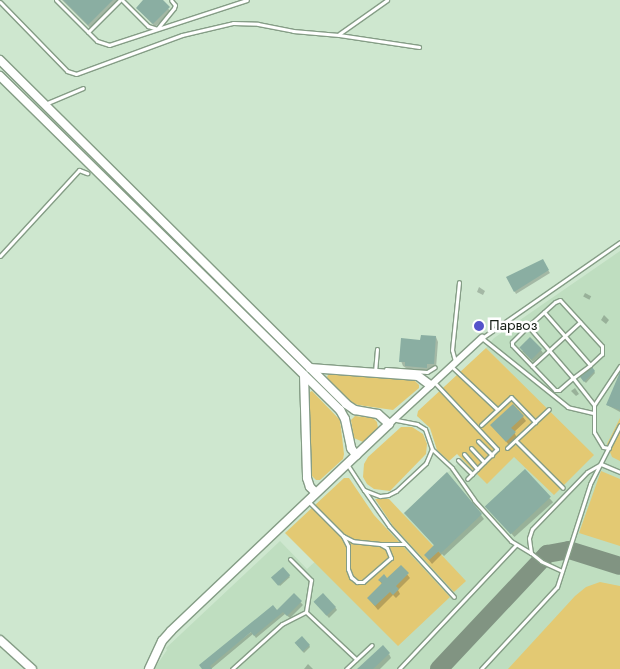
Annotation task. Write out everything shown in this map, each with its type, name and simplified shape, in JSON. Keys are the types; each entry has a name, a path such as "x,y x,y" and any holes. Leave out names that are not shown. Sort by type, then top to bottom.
{"street":[{"path":"0,60 346,404 355,410 378,414 391,422"},
{"path":"0,76 340,410 345,419 351,448 356,455"},
{"path":"148,669 162,641 171,631 453,363 482,338"},
{"path":"310,368 418,376 432,383"},
{"path":"304,375 307,478 310,487 316,494"},
{"path":"0,640 32,669"}],"lane":[{"path":"56,0 97,41 109,45 247,0"},
{"path":"88,32 121,0 148,26 157,29"},
{"path":"157,29 174,8 175,5 171,0"},
{"path":"338,35 387,0"},
{"path":"0,2 67,71 76,74 182,35 223,24 258,24 293,31 338,35 419,47"},
{"path":"44,104 83,88"},
{"path":"0,256 79,170 87,173"},
{"path":"593,413 568,407 482,338 620,242"},
{"path":"459,282 452,350 453,363 497,409"},
{"path":"560,300 604,350 590,365 559,390 555,390 512,345 512,342 544,312 560,300"},
{"path":"544,312 590,365"},
{"path":"532,366 580,322"},
{"path":"528,326 594,404"},
{"path":"375,372 377,350"},
{"path":"609,448 603,447 594,432 594,404 620,366"},
{"path":"386,369 428,372 435,367"},
{"path":"432,383 497,449 467,478"},
{"path":"481,425 510,396 535,422"},
{"path":"507,448 549,409"},
{"path":"391,422 417,424 425,429 429,435 432,449 452,468 474,500 516,545 531,553 548,566 562,571"},
{"path":"481,669 557,587 590,484 620,425"},
{"path":"478,441 492,454"},
{"path":"516,441 563,488"},
{"path":"471,448 484,462"},
{"path":"364,490 380,496 396,491 426,463 432,449"},
{"path":"464,454 478,469"},
{"path":"458,460 472,474"},
{"path":"347,464 375,508 454,596"},
{"path":"601,464 620,472"},
{"path":"531,553 529,538 532,529 587,472 601,464"},
{"path":"308,501 343,536 348,546 348,569 351,577 357,582 363,582 391,558 387,548 380,544"},
{"path":"343,536 353,541 406,544"},
{"path":"399,669 516,545"},
{"path":"290,559 311,580 306,612"},
{"path":"306,612 356,659"},
{"path":"232,669 282,624 306,612"},
{"path":"346,669 372,644"}],"shaded area":[{"path":"620,251 620,669 154,669 167,650 166,648 280,541 307,569 351,529 380,534 404,513 473,449 514,376 486,348 494,338"},
{"path":"486,348 594,455 554,495 514,457 487,484 457,454 449,461 437,450 430,428 417,416 418,411"},
{"path":"329,373 413,379 419,385 419,388 393,410 358,405 350,402 329,381 327,377"},
{"path":"312,391 340,420 344,454 343,459 320,480 316,480 310,474 308,393"},
{"path":"355,416 373,418 377,422 378,428 363,442 354,438 351,420"},
{"path":"620,418 620,461 612,457 607,444"},
{"path":"401,427 412,427 423,434 427,444 426,454 390,491 374,489 367,484 363,477 364,464 368,457"},
{"path":"601,471 620,479 620,546 579,533"},
{"path":"344,478 349,478 374,515 450,597 398,646 285,533"},
{"path":"375,499 389,499 466,581 454,592 393,526"},
{"path":"600,582 620,586 620,669 508,669 575,596 586,587"}],"building":[{"path":"63,0 113,0 88,25"},
{"path":"143,0 163,0 170,7 153,24 136,8"},
{"path":"543,259 549,270 514,292 506,277"},
{"path":"421,335 436,336 434,364 427,364 427,368 405,366 405,362 399,362 401,338 420,340"},
{"path":"530,337 542,349 531,360 519,348"},
{"path":"592,367 595,371 584,382 580,377"},
{"path":"620,372 620,410 606,405"},
{"path":"513,404 524,416 511,428 516,432 506,442 490,425"},
{"path":"525,469 551,497 511,534 485,507"},
{"path":"447,472 482,514 441,553 439,551 429,560 424,555 434,545 404,513"},
{"path":"401,565 409,573 396,586 399,589 393,595 390,592 375,606 367,598 382,583 378,580 384,574 387,578"},
{"path":"283,567 290,575 278,586 271,577"},
{"path":"294,593 302,601 287,616 283,612 254,636 251,632 210,666 212,669 202,669 199,665 273,605 277,610"},
{"path":"323,593 336,607 326,616 313,602"},
{"path":"302,636 310,645 303,652 295,643"},
{"path":"383,645 390,653 373,669 357,669"}],"taxiway":[{"path":"439,669 547,554 569,550 620,566"}],"place":[{"name":"Парвоз","path":"479,326"}]}
